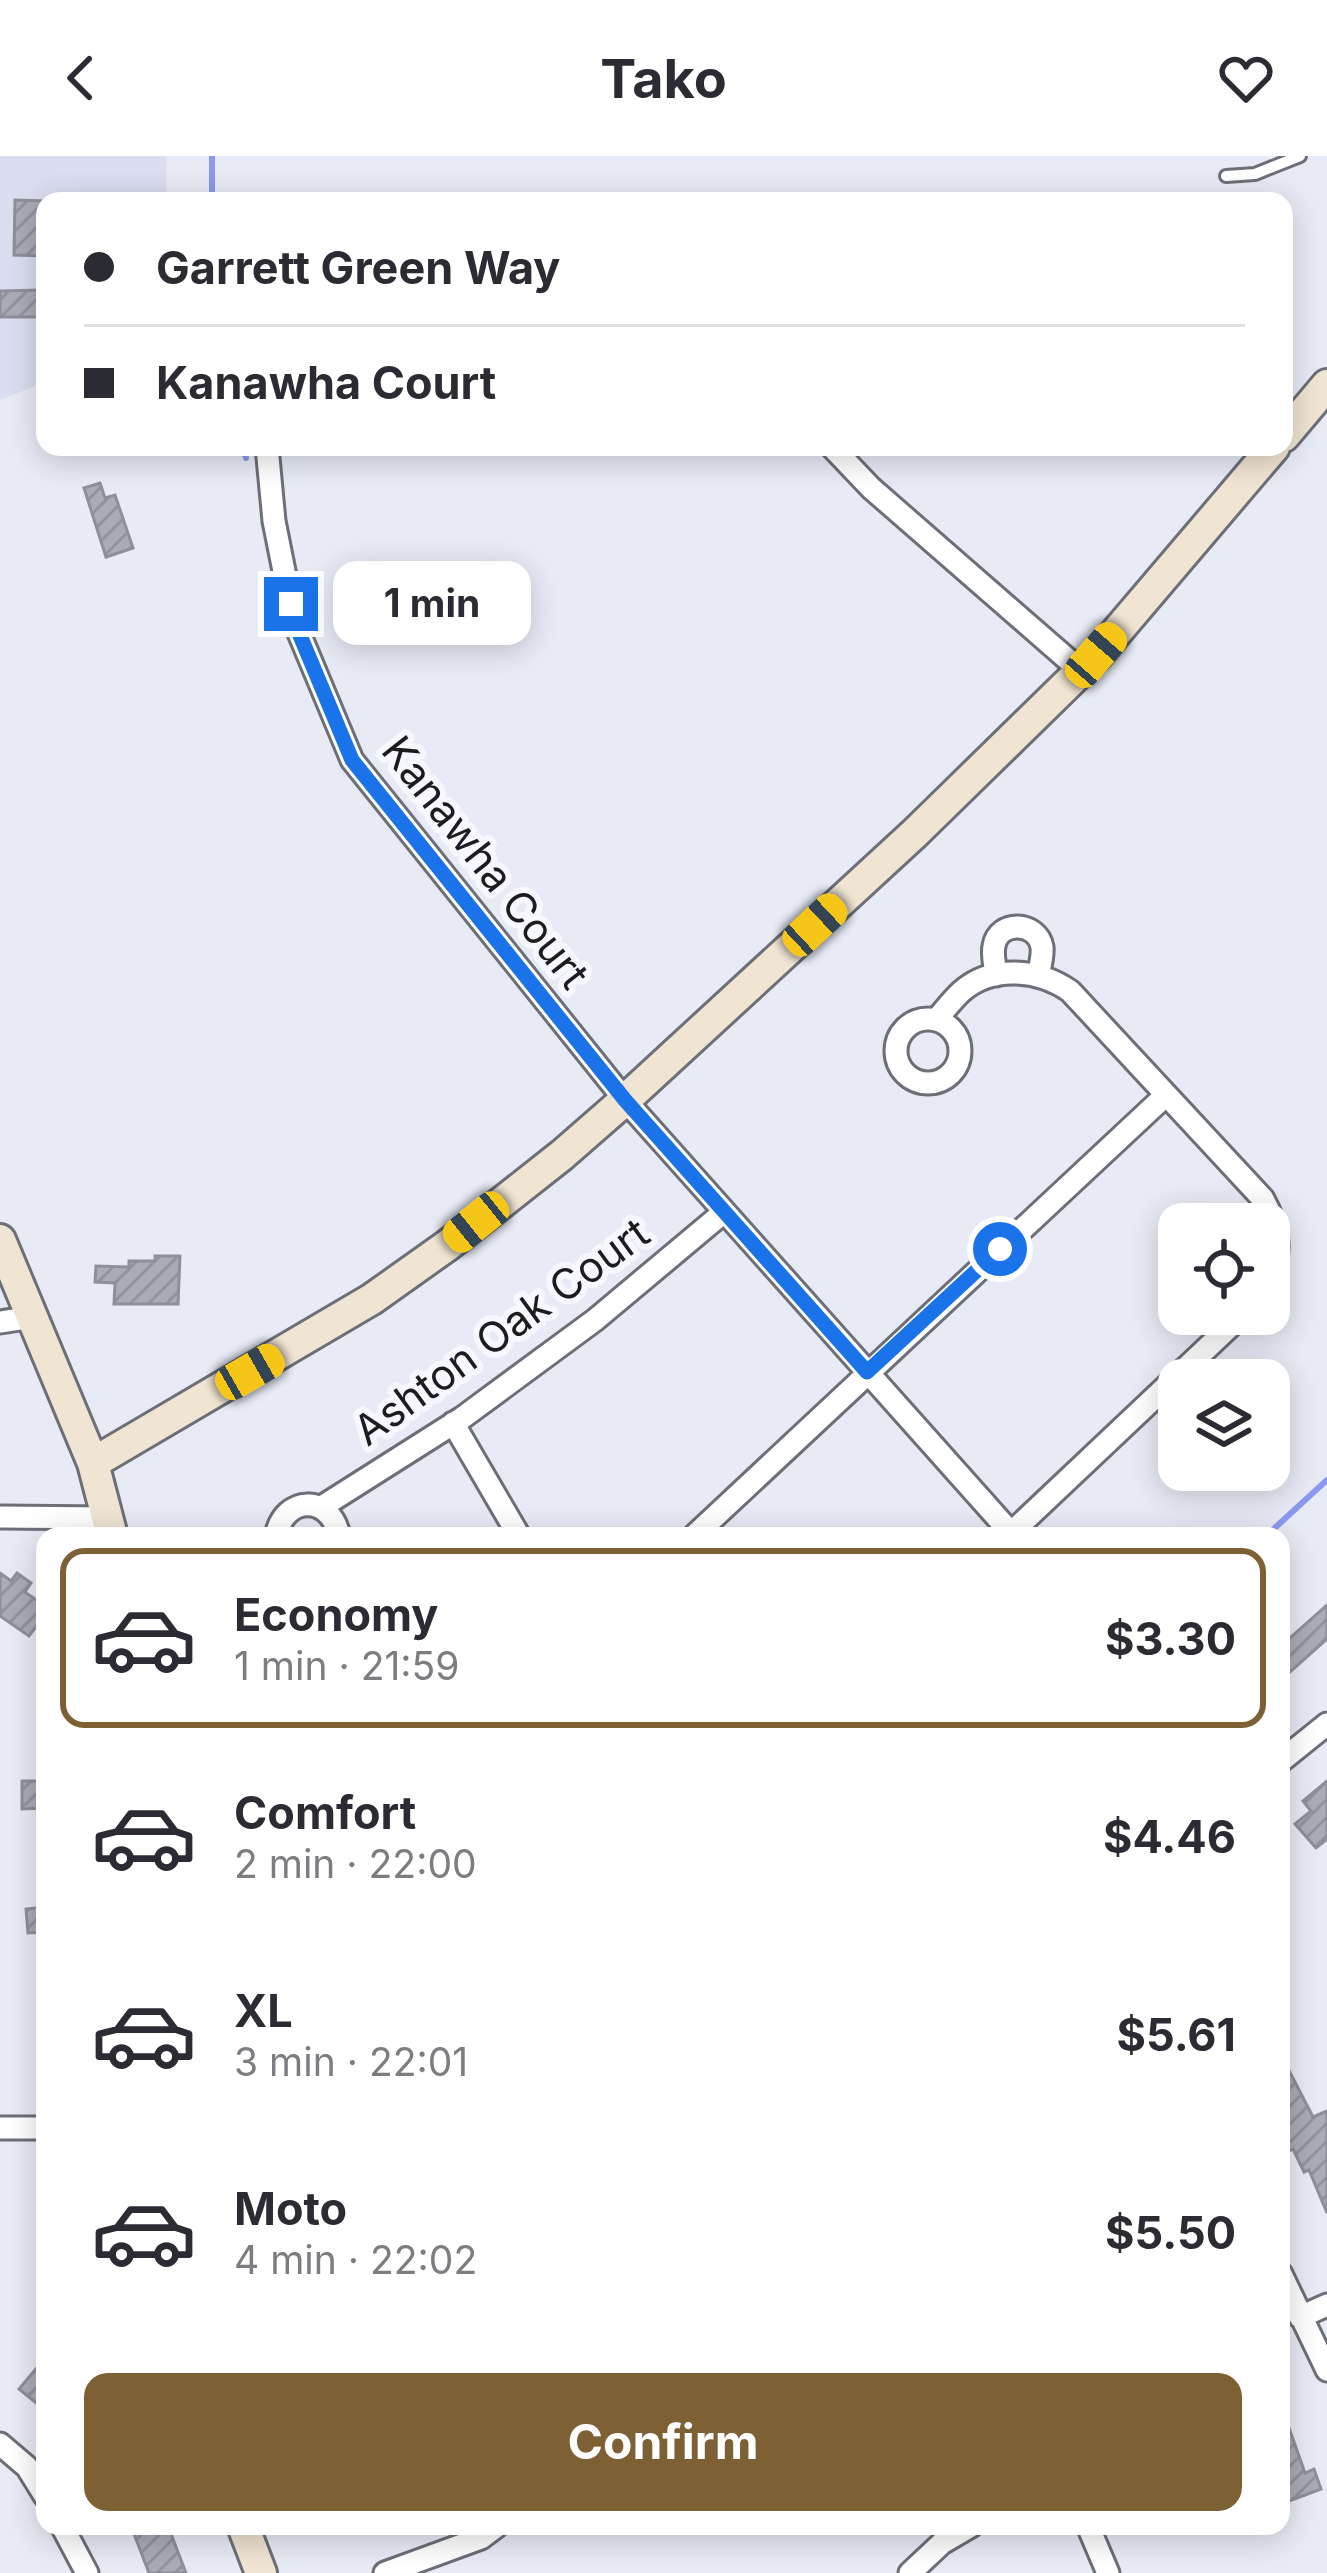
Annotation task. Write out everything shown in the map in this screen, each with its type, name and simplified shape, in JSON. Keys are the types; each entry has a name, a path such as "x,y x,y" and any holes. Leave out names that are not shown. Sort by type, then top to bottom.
{"street":[{"path":"1293,425 1327,385"},
{"name":"Kanawha Court","path":"268,456 274,521 294,621 352,760 625,1100 1002,1527"},
{"path":"841,456 871,488 1081,670"},
{"path":"93,1463 371,1299 448,1245 625,1100 915,833 1081,670 1266,456"},
{"path":"996,975 993,949 999,934 1021,926 1039,939 1038,976"},
{"path":"935,1020 959,993 996,975 1038,976 1058,983 1263,1203"},
{"path":"703,1527 1166,1095"},
{"name":"Ashton Oak Court","path":"278,1527 287,1512 305,1505 320,1508 453,1424 596,1319 724,1212"},
{"path":"0,1240 93,1463 110,1527 0,1517"},
{"path":"0,1322 33,1317"},
{"path":"1017,1527 1221,1335"},
{"path":"453,1424 514,1527"},
{"path":"320,1508 336,1527"},
{"path":"1290,1754 1327,1724"},
{"path":"0,2128 36,2128"},
{"path":"1290,2294 1327,2370"},
{"path":"1300,2317 1327,2305"},
{"path":"0,2444 36,2481"},
{"path":"67,2535 87,2573"},
{"path":"246,2535 261,2573"},
{"path":"385,2573 485,2535"},
{"path":"910,2573 956,2535"},
{"path":"1092,2535 1108,2573"}],"lane":[{"path":"1226,176 1255,174 1300,156"}],"shaded area":[{"path":"0,156 166,156 166,192 36,192 36,386 0,400"}],"building":[{"path":"15,200 36,201 36,256 14,255"},
{"path":"36,290 36,317 0,317 0,291"},
{"path":"100,483 105,498 115,495 133,548 106,557 84,488"},
{"path":"155,1256 180,1256 178,1304 114,1304 115,1283 95,1282 96,1266 129,1267 129,1261 155,1261"},
{"path":"0,1573 11,1581 17,1573 31,1583 25,1592 36,1600 36,1627 29,1636 0,1616"},
{"path":"1327,1605 1327,1639 1290,1672 1290,1638"},
{"path":"22,1781 36,1781 36,1808 22,1809"},
{"path":"1327,1781 1327,1839 1316,1848 1295,1824 1311,1811 1303,1801"},
{"path":"36,1908 36,1933 28,1933 26,1909"},
{"path":"1290,2072 1313,2117 1327,2111 1327,2213 1309,2170 1304,2172 1293,2149"},
{"path":"36,2369 36,2403 19,2389"},
{"path":"1290,2431 1305,2473 1314,2469 1321,2489 1290,2501"},
{"path":"134,2535 171,2535 186,2573 149,2573"}],"waterway":[{"path":"212,156 212,192"},
{"path":"1276,1527 1327,1480"}],"route":[{"path":"291,604 352,760 625,1100 867,1372 1000,1249"}]}
